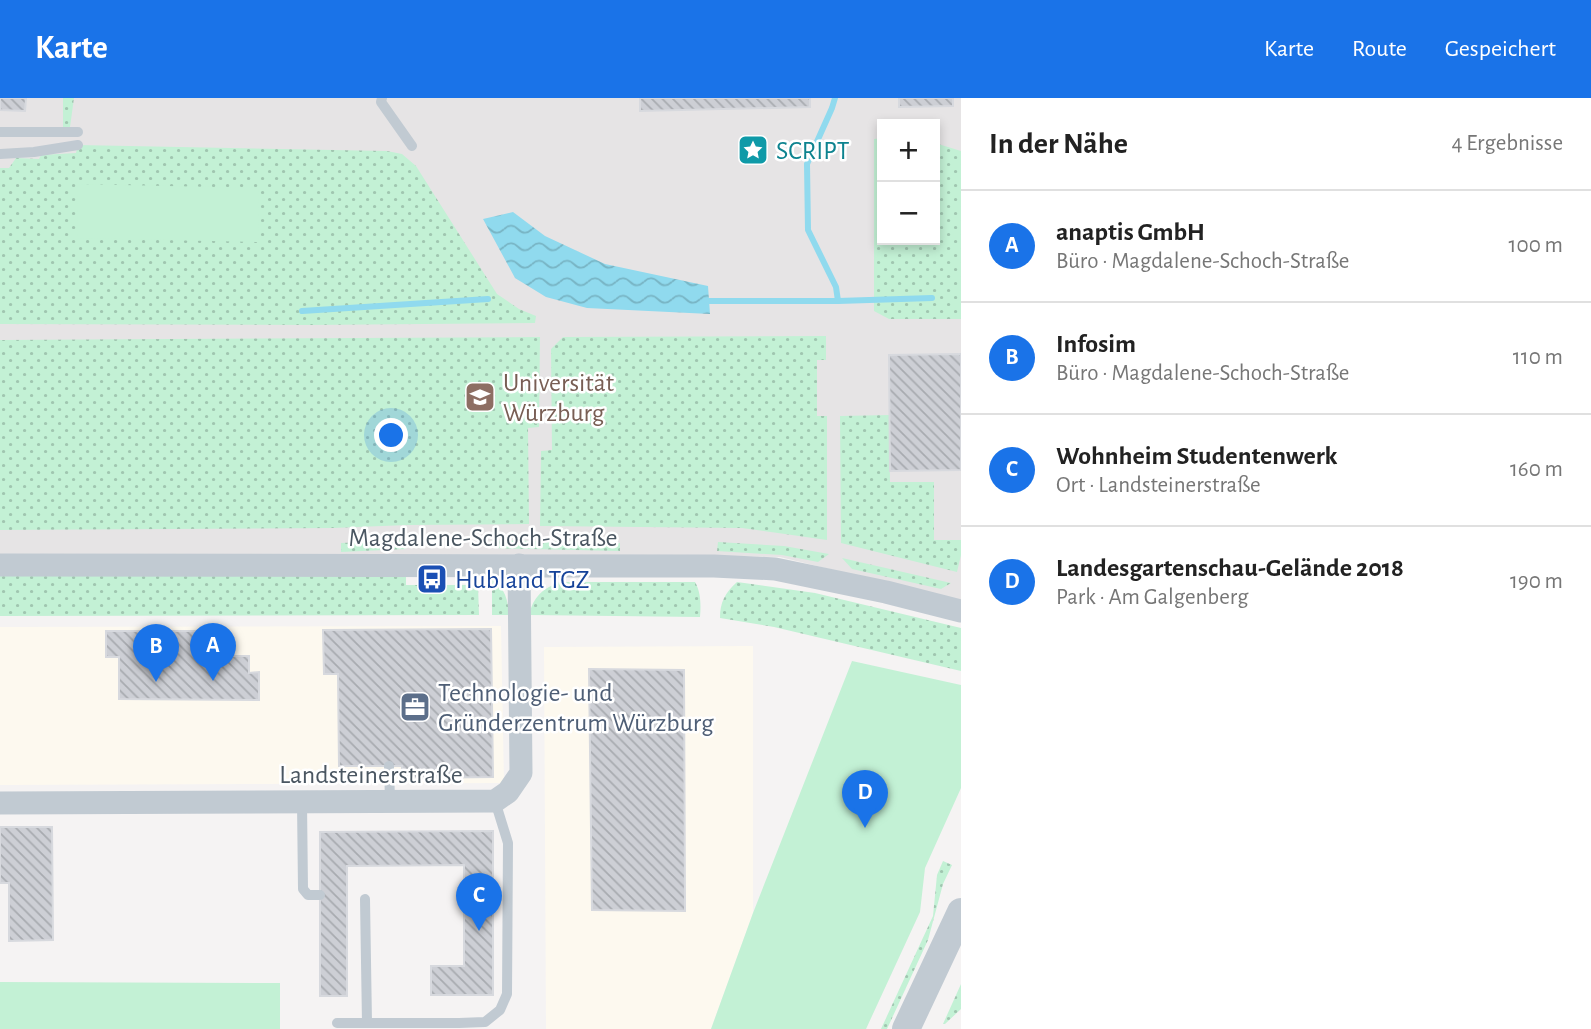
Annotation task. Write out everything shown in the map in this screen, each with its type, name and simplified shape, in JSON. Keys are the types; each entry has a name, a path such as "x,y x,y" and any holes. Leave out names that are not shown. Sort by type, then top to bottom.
{"street":[{"name":"Magdalene-Schoch-Straße","path":"0,565 714,566 775,569 961,611"},
{"name":"Landsteinerstraße","path":"0,803 495,801 508,792 521,773 519,565"},
{"path":"906,1029 961,912"}],"lane":[{"path":"382,98 381,102 412,146"},
{"path":"0,132 78,132"},
{"path":"0,153 34,152 78,145"},
{"path":"389,766 390,801"},
{"path":"337,1023 485,1022 500,1010 508,994 508,843 495,801"},
{"path":"302,803 303,889 309,895 320,895"},
{"path":"365,899 367,1023"}],"shaded area":[{"name":"Universität Würzburg","path":"0,98 961,98 961,601 780,557 515,554 0,556"},
{"path":"501,626 504,783 0,785 0,627"},
{"path":"753,646 753,913 711,1029 546,1029 544,647"}],"green space":[{"path":"63,98 74,98 70,127 63,127"},
{"path":"874,139 877,139 877,245 940,245 940,145 961,151 961,319 889,319 874,311"},
{"path":"78,145 387,151 402,154 416,166 497,294 519,309 536,316 535,323 0,324 0,168 9,168 16,158 39,159 41,155 76,153"},
{"path":"78,184 259,188 258,242 77,238"},
{"path":"826,336 826,360 817,360 817,416 827,416 827,540 742,528 540,526 541,451 552,450 551,349 563,337"},
{"path":"540,337 539,427 528,428 529,524 0,530 0,340"},
{"path":"889,415 890,482 934,482 934,540 961,540 957,572 841,543 840,416"},
{"path":"405,540 406,549 341,552 341,543"},
{"path":"492,540 620,543 620,551 492,548"},
{"path":"718,542 784,546 829,554 818,562 782,555 717,551"},
{"path":"842,558 951,583 941,589 852,569"},
{"path":"0,575 406,575 406,585 478,585 479,615 0,616"},
{"path":"492,579 505,595 509,615 492,615"},
{"path":"560,582 695,582 699,595 700,617 529,615 540,594"},
{"path":"737,582 815,593 961,628 961,671 774,627 720,618 724,598"},
{"path":"852,661 961,685 961,788 925,868 920,912 866,1029 711,1029 753,913"},
{"path":"943,861 952,865 943,884 928,940 887,1029 881,1029 933,916 937,875"},
{"path":"0,982 280,983 280,1029 0,1029"},
{"path":"961,984 961,1009 943,1024"}],"water":[{"path":"513,212 545,236 605,264 708,286 710,314 587,308 546,297 515,278 483,219"}],"building":[{"path":"0,98 26,98 25,111 0,110"},
{"path":"640,98 810,98 810,107 640,111"},
{"path":"899,98 953,98 953,106 899,107"},
{"path":"961,354 961,470 890,471 889,355"},
{"name":"Technologie- und Gründerzentrum Würzburg","path":"491,629 493,777 402,778 402,766 339,766 338,674 324,674 323,630"},
{"path":"106,631 227,631 227,656 249,656 249,673 259,672 259,700 119,699 119,657 106,657"},
{"path":"589,669 684,670 685,911 592,910"},
{"path":"0,827 52,827 53,940 9,941 9,883 0,883"},
{"path":"493,831 493,995 431,995 431,966 464,966 464,865 347,866 347,996 320,996 320,832"}],"waterway":[{"path":"835,98 807,164 808,230 836,287 838,301"},
{"path":"709,301 932,298"},
{"path":"302,311 488,299"}],"place":[{"name":"SCRIPT","path":"753,150"},
{"name":"Universität Würzburg","path":"480,397"},
{"name":"Hubland TGZ","path":"432,579"},
{"name":"anaptis GmbH","path":"213,681"},
{"name":"Infosim","path":"156,682"},
{"name":"Technologie- und Gründerzentrum Würzburg","path":"415,707"},
{"name":"Landesgartenschau-Gelände 2018","path":"865,828"},
{"name":"Wohnheim Studentenwerk","path":"479,931"}]}
